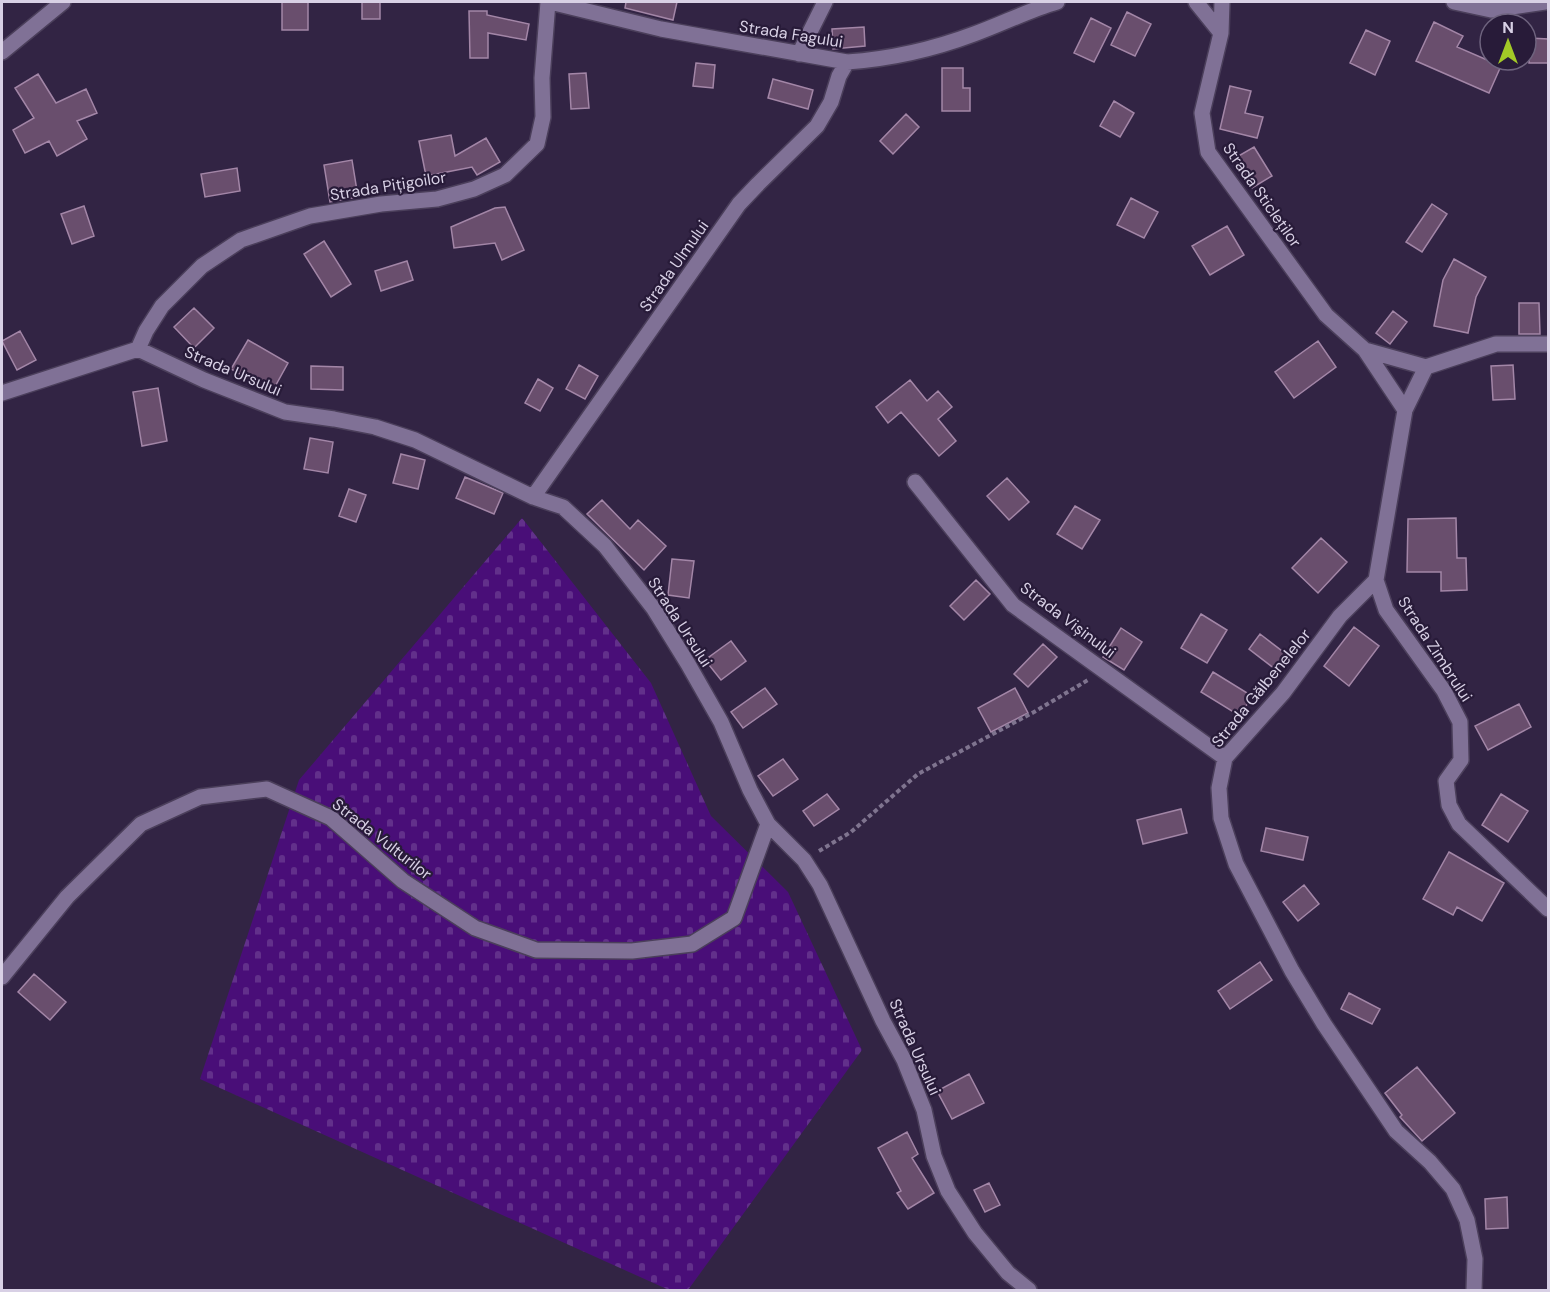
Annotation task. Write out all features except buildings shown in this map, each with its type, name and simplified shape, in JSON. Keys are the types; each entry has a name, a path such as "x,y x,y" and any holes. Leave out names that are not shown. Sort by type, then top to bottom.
{"street":[{"path":"2,52 63,2"},
{"name":"Strada Fagului","path":"549,2 662,29 847,62 874,60 926,49 972,35 1057,2"},
{"name":"Strada Pițigoilor","path":"138,349 162,306 202,266 242,240 310,216 381,204 437,199 474,189 505,175 537,144 543,117 542,78 549,2"},
{"path":"799,54 825,2"},
{"path":"1196,2 1221,33"},
{"name":"Strada Sticleților","path":"1222,2 1221,33 1202,113 1208,152 1326,315 1365,350 1405,410"},
{"path":"1454,2 1491,10 1545,2"},
{"name":"Strada Ulmului","path":"533,497 739,204 817,126 831,102 839,76 847,62"},
{"path":"1376,580 1405,410 1426,367 1496,345 1548,344"},
{"path":"2,393 138,349"},
{"name":"Strada Ursului","path":"138,349 214,385 285,412 334,418 375,427 415,440 533,497 563,507 605,546 654,609 721,722 750,790 768,824 804,860 820,885 883,1021 904,1060 924,1110 934,1156 948,1191 975,1233 1002,1265 1029,1290"},
{"name":"Strada Sticleților","path":"1365,350 1426,367"},
{"name":"Strada Vișinului","path":"915,483 1013,605 1225,758"},
{"name":"Strada Gălbenelelor","path":"1376,580 1340,616 1283,693 1225,758 1219,788 1221,818 1236,864 1292,970 1324,1024 1396,1131 1430,1162 1453,1190 1467,1220 1475,1259 1474,1290"},
{"name":"Strada Zimbrului","path":"1376,580 1386,610 1444,691 1460,722 1461,760 1446,781 1449,805 1459,824 1548,909"},
{"name":"Strada Vulturilor","path":"2,978 67,897 141,824 200,797 267,789 299,803 331,818 404,881 475,928 536,950 632,951 692,944 734,918 768,824"}],"path":[{"path":"804,860 851,832 918,774 1034,712 1104,670"}],"green space":[{"path":"522,518 651,683 711,816 788,892 862,1050 688,1290 669,1290 200,1079 299,780"}]}
